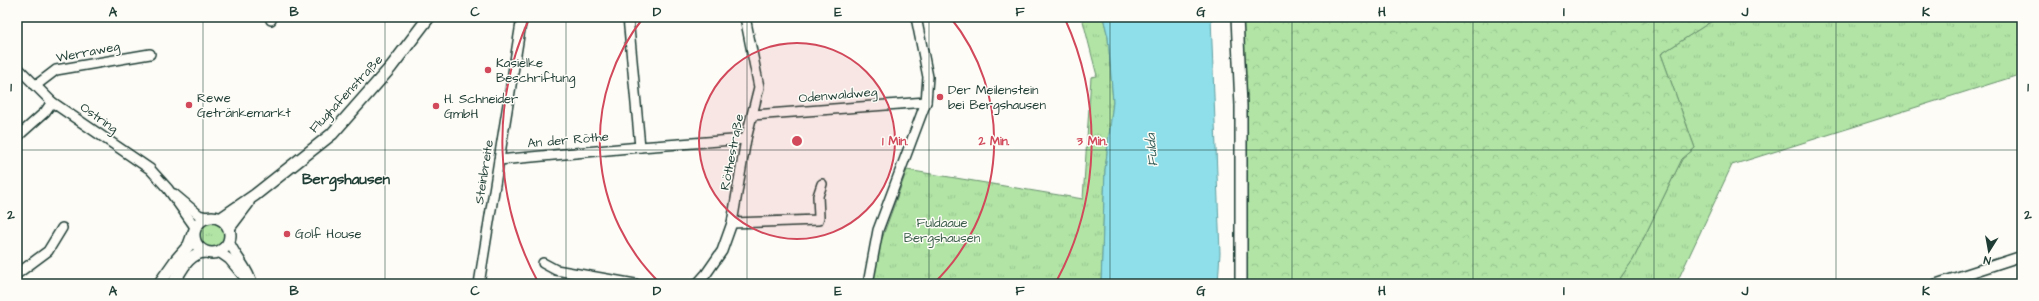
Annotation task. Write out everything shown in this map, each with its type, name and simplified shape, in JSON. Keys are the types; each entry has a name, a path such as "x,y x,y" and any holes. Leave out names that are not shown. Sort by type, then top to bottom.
{"street":[{"name":"Flughafenstraße","path":"220,219 255,195 332,134 391,67 429,17"},
{"name":"Steinbreite","path":"479,284 522,17"},
{"path":"623,17 628,21 640,146"},
{"name":"Röthestraße","path":"697,284 722,251 732,223 746,139 759,86 745,17"},
{"path":"868,284 878,230 926,102 928,77 916,17"},
{"path":"1237,17 1241,106 1241,284"},
{"name":"Werraweg","path":"35,86 56,70 150,54"},
{"name":"Ostring","path":"17,67 52,102 150,169 168,189 200,214 207,217"},
{"path":"17,137 45,112 52,102"},
{"name":"Odenwaldweg","path":"752,115 926,102"},
{"name":"An der Röthe","path":"499,160 640,146 746,139"},
{"path":"732,223 818,220 818,196 822,184"},
{"name":"Ostring","path":"168,189 194,231"},
{"name":"Flughafenstraße","path":"229,228 255,195"},
{"path":"159,284 167,276 176,260 189,245 198,223 207,217 220,219 229,228 229,241 232,249 248,271 251,284"},
{"path":"17,274 48,251 62,228"},
{"path":"194,231 196,245 205,252"},
{"path":"219,252 226,247 229,241"},
{"path":"173,284 187,261 195,255 205,252 219,252 229,259 251,284"},
{"path":"1936,284 2022,256"},
{"path":"543,263 556,270 635,284"}],"green space":[{"name":"Fuldaaue Bergshausen","path":"1082,17 1103,17 1108,37 1113,102 1105,170 1101,284 872,284 877,252 907,170 1083,199 1091,77 1097,76"},
{"path":"1243,17 1718,17 1661,54 1695,148 1682,159 1633,260 1616,284 1245,284 1247,115"},
{"path":"1718,17 2022,17 2022,74 1732,165 1676,284 1616,284 1633,260 1682,159 1695,148 1661,54"},
{"path":"212,223 221,227 225,236 221,245 212,249 203,245 199,236 203,227"}],"water":[{"name":"Fulda","path":"1103,17 1211,17 1220,253 1218,284 1101,284 1105,170 1113,102 1108,37"}],"place":[{"name":"Kasielke Beschriftung","path":"488,70"},
{"name":"Der Meilenstein bei Bergshausen","path":"940,97"},
{"name":"Rewe Getränkemarkt","path":"189,105"},
{"name":"H. Schneider GmbH","path":"436,106"},
{"name":"Golf House","path":"287,234"}],"district":[{"name":"Bergshausen","path":"346,179"}]}
